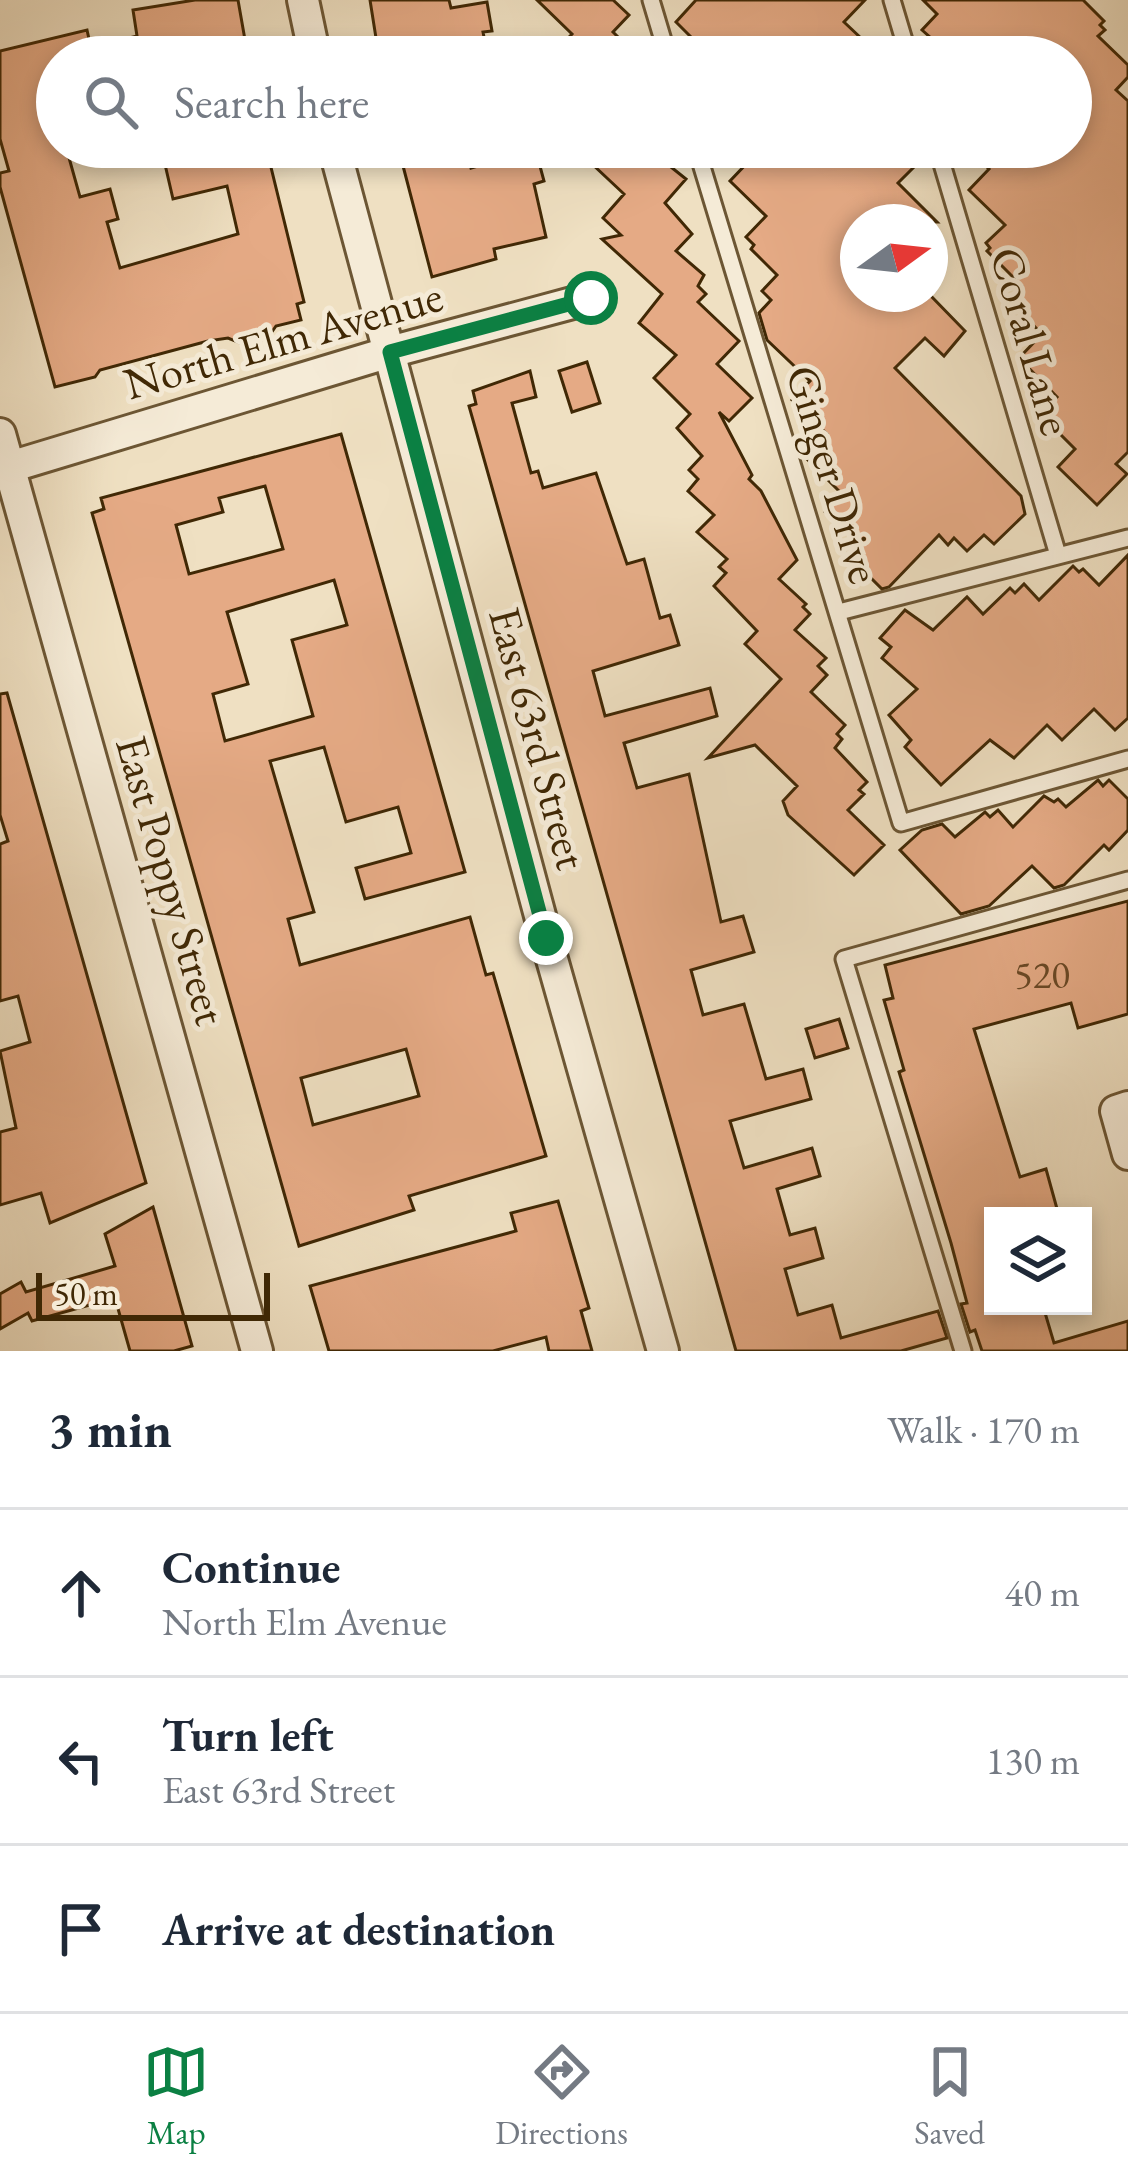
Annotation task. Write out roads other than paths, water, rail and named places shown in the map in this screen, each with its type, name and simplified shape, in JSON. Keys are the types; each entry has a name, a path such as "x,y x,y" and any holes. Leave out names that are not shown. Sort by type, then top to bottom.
{"street":[{"path":"302,0 310,36"},
{"name":"East 63rd Street","path":"340,168 552,962 663,1351"},
{"name":"North Elm Avenue","path":"5,468 390,352 591,298"},
{"name":"East Poppy Street","path":"0,434 5,468 257,1351"},
{"path":"1122,1109 1128,1154"}],"lane":[{"path":"651,0 662,36"},
{"path":"892,0 903,36"},
{"name":"Ginger Drive","path":"702,168 901,823 1128,759"},
{"name":"Coral Lane","path":"943,168 1058,555"},
{"path":"839,612 1128,538"},
{"path":"963,1351 844,959 1128,880"}]}
